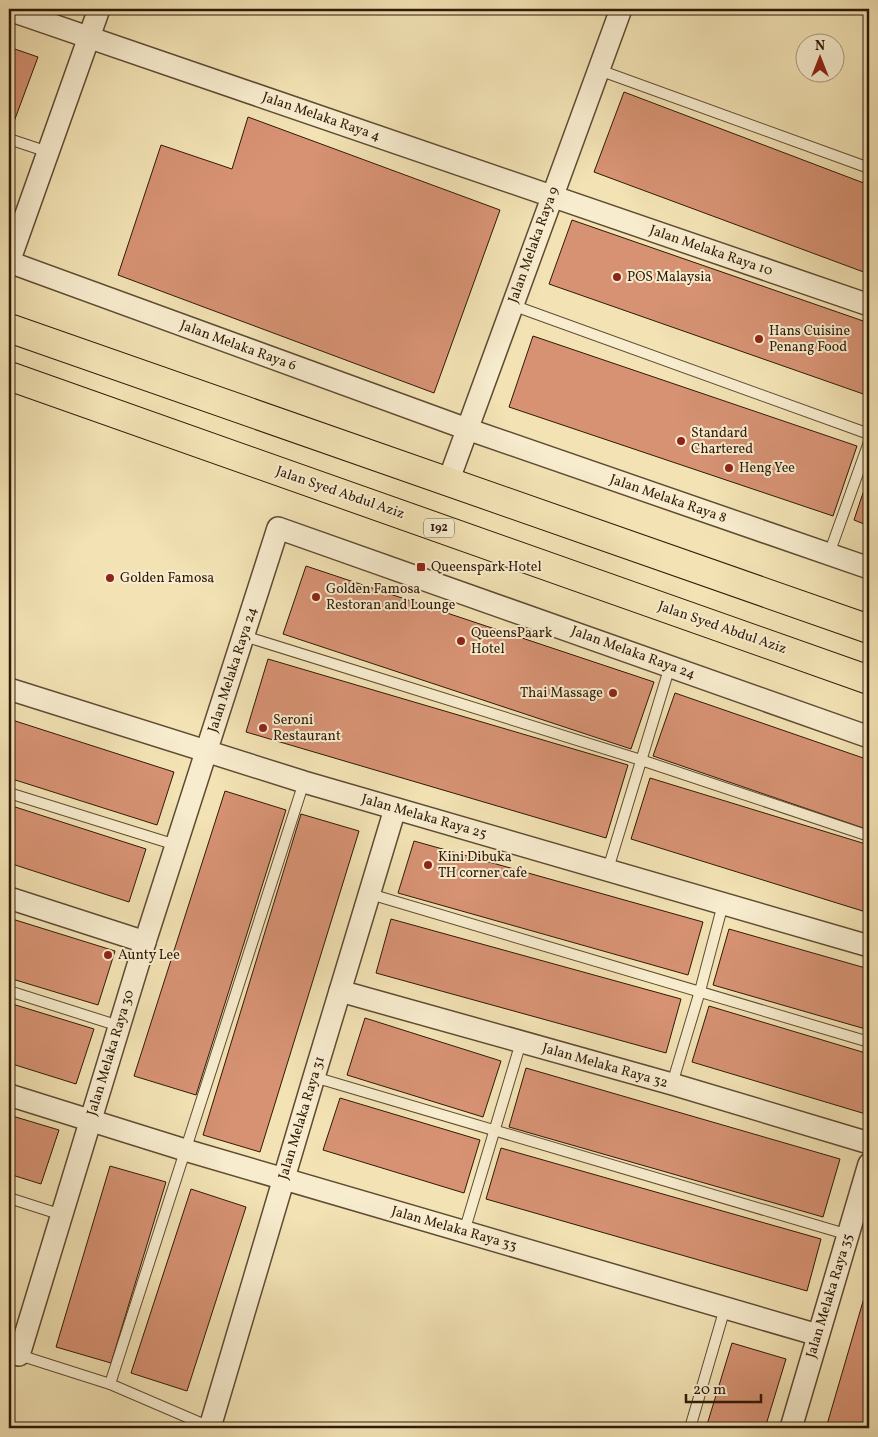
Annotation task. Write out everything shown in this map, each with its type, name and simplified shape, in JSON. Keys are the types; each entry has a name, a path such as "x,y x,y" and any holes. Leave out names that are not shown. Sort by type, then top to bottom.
{"main road":[{"path":"9,328 869,629"},
{"name":"Jalan Syed Abdul Aziz","path":"9,376 869,680"}],"street":[{"path":"9,262 99,9"},
{"name":"Jalan Melaka Raya 9","path":"448,482 621,9"},
{"name":"Jalan Melaka Raya 4","path":"9,10 552,196"},
{"name":"Jalan Melaka Raya 10","path":"552,196 869,305"},
{"name":"Jalan Melaka Raya 6","path":"9,262 466,429"},
{"name":"Jalan Melaka Raya 8","path":"466,429 869,568"},
{"name":"Jalan Melaka Raya 24","path":"206,752 278,528 869,737"},
{"name":"Jalan Melaka Raya 25","path":"9,690 304,782 869,946"},
{"name":"Jalan Melaka Raya 30","path":"19,1355 145,942 206,752"},
{"name":"Jalan Melaka Raya 31","path":"210,1427 395,809"},
{"path":"9,898 145,942"},
{"name":"Jalan Melaka Raya 32","path":"340,991 672,1084 869,1143"},
{"name":"Jalan Melaka Raya 33","path":"9,1094 185,1150 818,1335"},
{"name":"Jalan Melaka Raya 35","path":"791,1428 869,1164"}],"lane":[{"path":"599,70 869,168"},
{"path":"9,139 48,152"},
{"path":"512,306 869,434"},
{"path":"829,554 869,442"},
{"path":"244,636 641,760 869,836"},
{"path":"608,869 670,666"},
{"path":"110,1384 304,782"},
{"path":"9,793 176,845"},
{"path":"370,894 869,1042"},
{"path":"672,1084 700,991 723,904"},
{"path":"9,991 119,1026"},
{"path":"464,1232 521,1042"},
{"path":"314,1077 849,1235"},
{"path":"9,1198 62,1215"},
{"path":"690,1428 725,1308"},
{"path":"19,1355 110,1384 210,1427"}],"building":[{"path":"9,47 38,57 9,135"},
{"path":"624,92 869,185 869,274 594,172"},
{"path":"248,117 500,210 434,393 118,275 161,145 232,169"},
{"path":"572,220 869,323 869,396 549,284"},
{"path":"533,336 857,446 833,516 509,407"},
{"path":"869,475 869,526 854,520"},
{"path":"306,566 654,682 631,749 283,634"},
{"path":"268,659 628,765 606,838 246,732"},
{"path":"675,693 869,760 869,830 653,756"},
{"path":"9,719 174,772 157,825 9,778"},
{"path":"650,778 869,845 869,913 631,839"},
{"path":"225,791 286,810 196,1095 134,1076"},
{"path":"9,805 146,849 129,902 9,863"},
{"path":"301,814 359,831 260,1152 203,1135"},
{"path":"414,841 703,922 688,975 398,893"},
{"path":"9,918 115,951 98,1005 9,978"},
{"path":"391,919 681,999 666,1053 376,973"},
{"path":"729,929 869,969 869,1030 713,985"},
{"path":"9,1003 94,1029 76,1084 9,1063"},
{"path":"709,1006 869,1054 869,1115 692,1062"},
{"path":"365,1018 501,1061 483,1117 347,1075"},
{"path":"526,1068 840,1159 823,1217 509,1127"},
{"path":"340,1098 480,1140 464,1193 323,1150"},
{"path":"9,1115 59,1130 41,1184 9,1174"},
{"path":"501,1148 821,1239 807,1291 486,1199"},
{"path":"110,1166 166,1182 111,1363 56,1347"},
{"path":"191,1189 246,1207 187,1391 131,1373"},
{"path":"869,1281 869,1428 826,1428"},
{"path":"732,1343 786,1359 765,1428 706,1428"}],"place":[{"name":"POS Malaysia","path":"617,277"},
{"name":"Hans Cuisine Penang Food","path":"759,339"},
{"name":"Standard Chartered","path":"681,441"},
{"name":"Heng Yee","path":"729,468"},
{"name":"Queenspark Hotel","path":"421,567"},
{"name":"Golden Famosa","path":"110,578"},
{"name":"Golden Famosa Restoran and Lounge","path":"316,597"},
{"name":"QueensPaark Hotel","path":"461,641"},
{"name":"Thai Massage","path":"613,693"},
{"name":"Seroni Restaurant","path":"263,728"},
{"name":"Kini Dibuka TH corner cafe","path":"428,865"},
{"name":"Aunty Lee","path":"108,955"}]}
